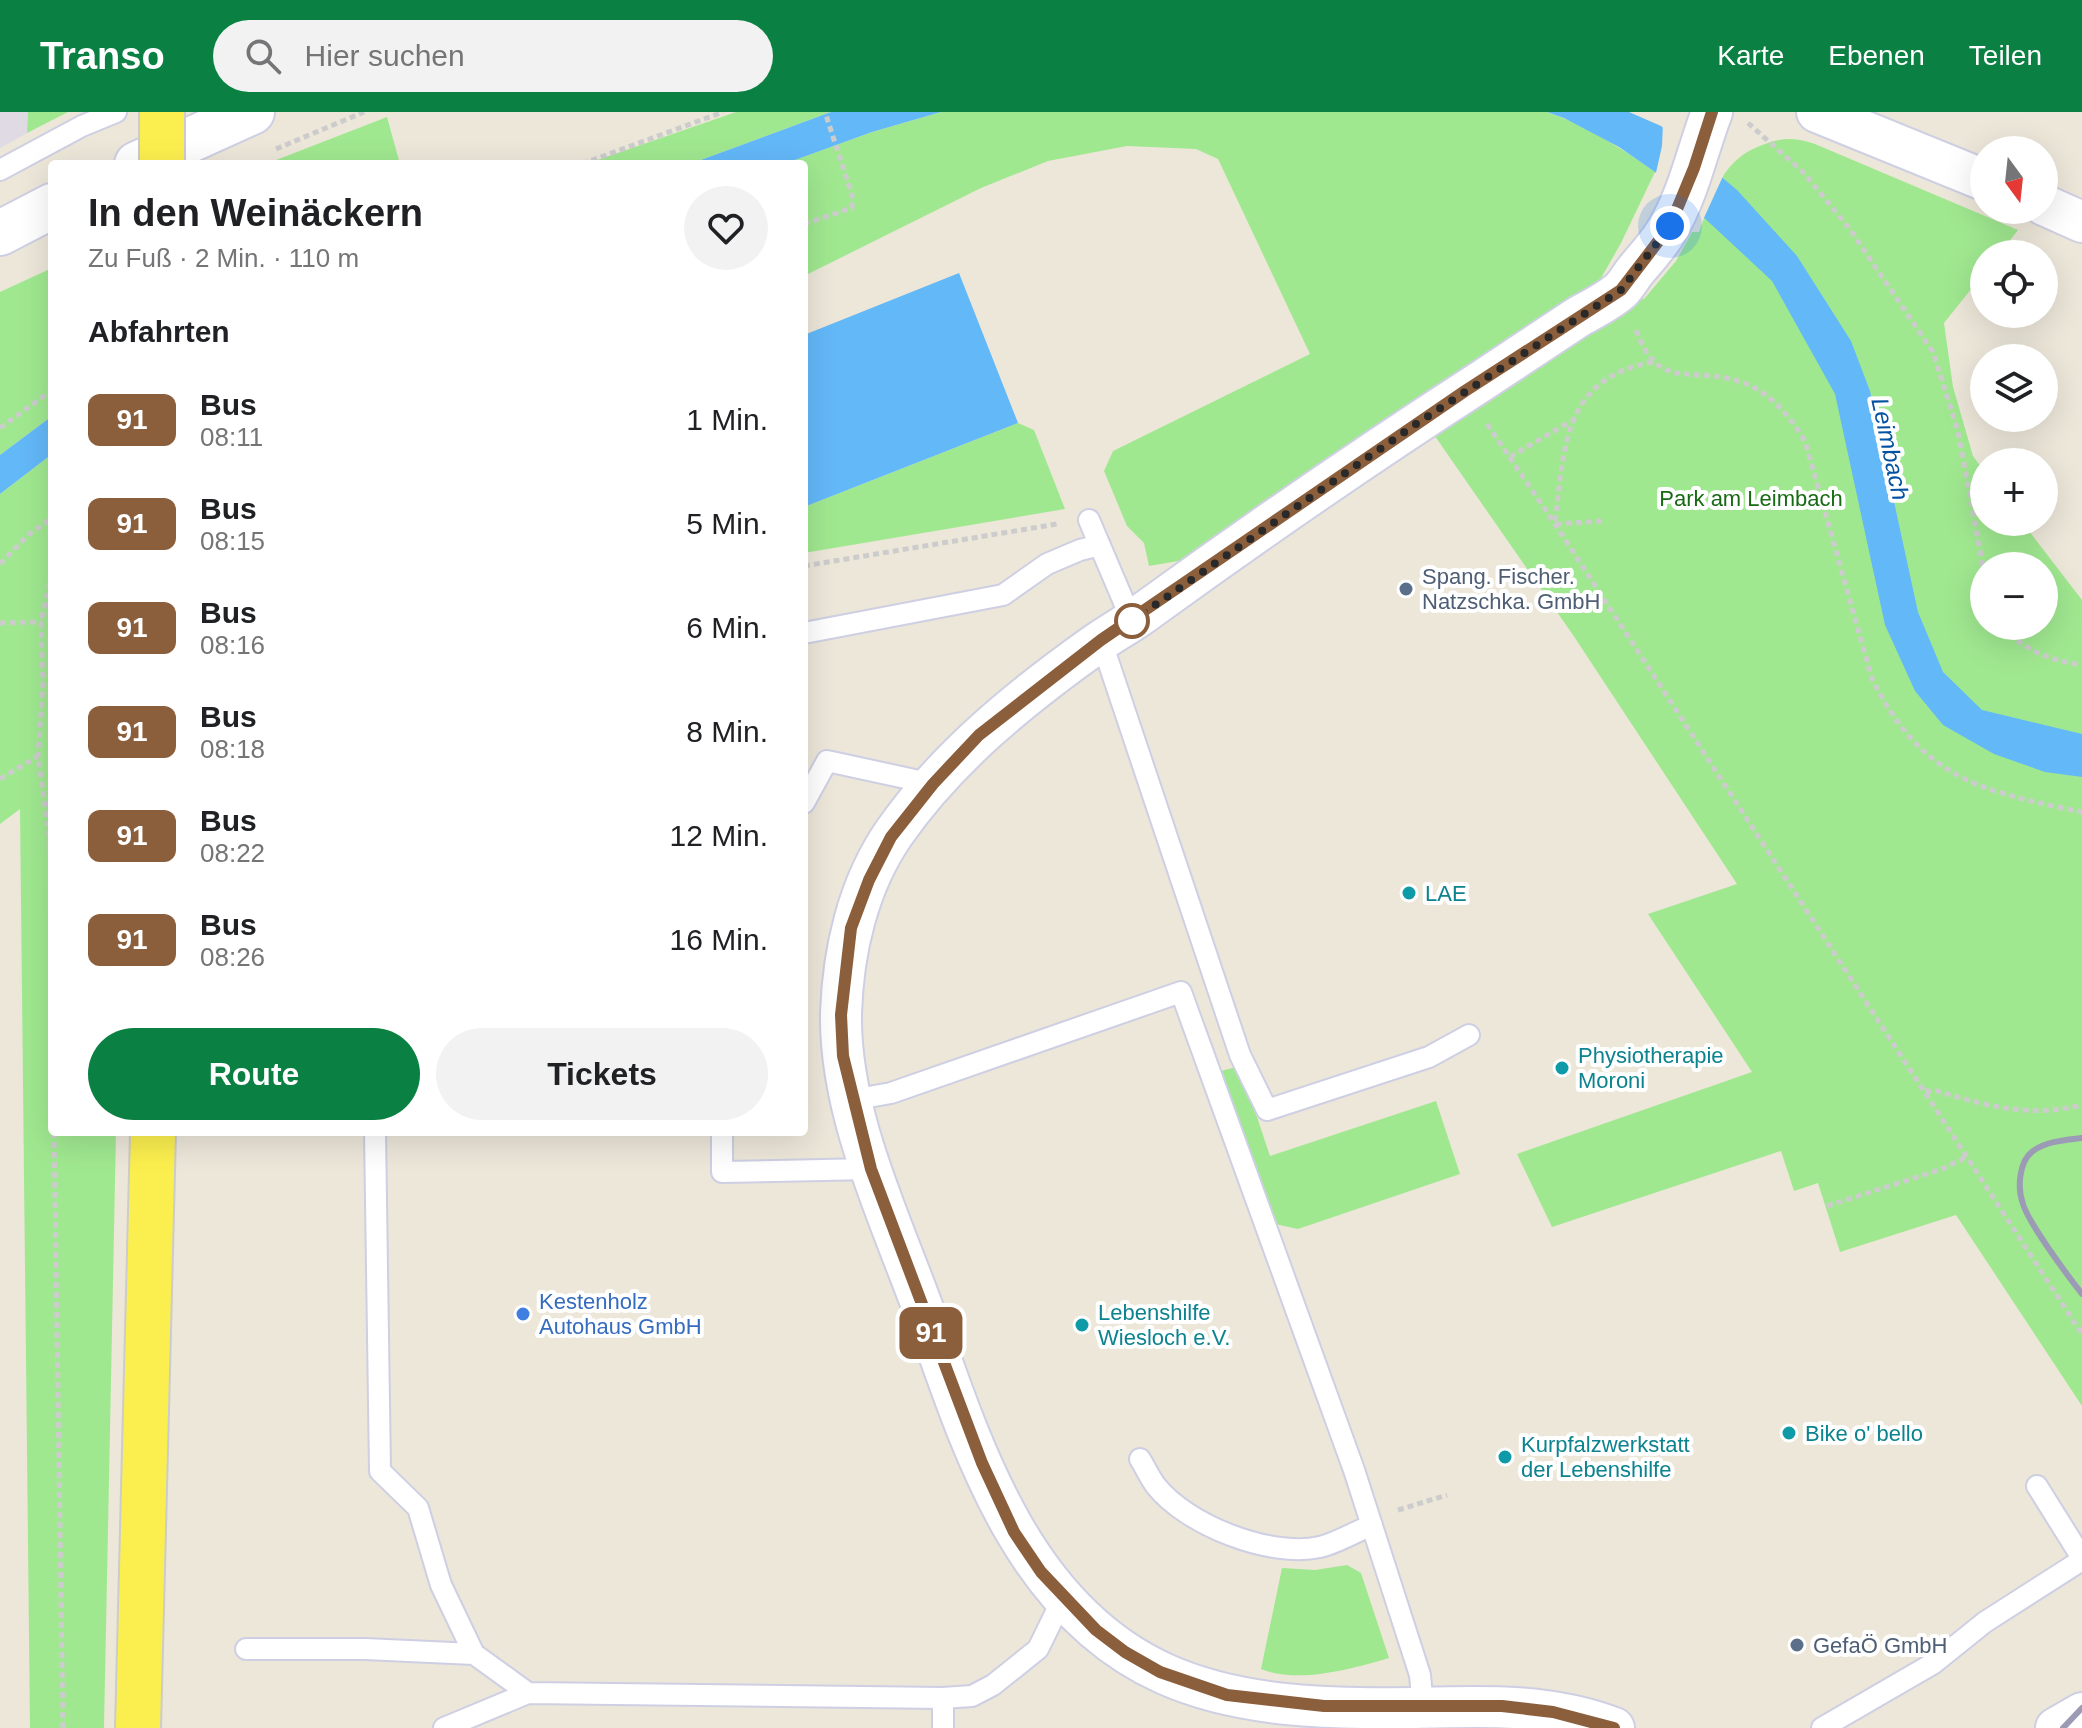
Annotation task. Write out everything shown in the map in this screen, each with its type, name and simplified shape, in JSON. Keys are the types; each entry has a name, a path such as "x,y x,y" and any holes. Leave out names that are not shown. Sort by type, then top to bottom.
{"main road":[{"path":"162,112 162,160"},
{"path":"138,1728 153,1136"}],"street":[{"path":"146,160 252,112"},
{"path":"1817,112 1970,174"},
{"path":"1603,1726 1553,1712 1502,1706 1336,1707 1227,1695 1160,1672 1125,1652 1096,1630 1041,1572 1014,1532 982,1463 871,1169 843,1056 841,1015 851,928 869,880 891,837 933,784 979,735 1117,630 1223,556 1621,290 1670,226 1701,151 1723,117"},
{"path":"0,233 48,208"},
{"path":"2058,211 2082,222"},
{"path":"2056,1728 2082,1713"}],"lane":[{"path":"0,170 82,126 116,112"},
{"path":"1089,520 1100,545 1117,630 1240,1055 1267,1110 1429,1057 1469,1035"},
{"path":"808,632 1003,595 1047,564 1100,545"},
{"path":"808,796 827,761 933,784"},
{"path":"852,1100 891,1093 1181,992 1370,1522 1420,1675 1423,1707"},
{"path":"375,1136 380,1471 418,1508 441,1585 474,1654 528,1693"},
{"path":"722,1136 722,1172 871,1169"},
{"path":"1140,1459 1156,1486 1183,1510 1229,1536 1273,1547 1319,1547 1370,1522"},
{"path":"1822,1728 1934,1663 1985,1622 2082,1559 2037,1486"},
{"path":"444,1728 528,1693 972,1696 993,1685 1038,1649 1063,1598"},
{"path":"246,1649 365,1649 474,1654"},
{"path":"943,1698 943,1728"}],"path":[{"path":"270,152 364,112"},
{"path":"593,160 723,112"},
{"path":"808,223 852,208 852,195 825,112"},
{"path":"1723,117 1803,172 1840,217 1933,352 1958,431 1980,552"},
{"path":"2082,812 2035,802 1973,783 1939,766 1918,749 1888,710 1872,679 1805,441 1788,413 1751,386 1731,379 1670,372 1653,362 1636,365 1601,381 1571,421 1510,457 2082,1334"},
{"path":"0,428 48,393"},
{"path":"1555,524 1571,421"},
{"path":"808,565 1089,520"},
{"path":"0,564 28,535 48,521"},
{"path":"1555,524 1602,521"},
{"path":"48,591 41,622 43,685 38,756 48,828"},
{"path":"0,623 41,622"},
{"path":"2016,640 2037,653 2061,662 2082,665"},
{"path":"0,779 38,756"},
{"path":"1924,1091 1937,1091 2018,1111 2048,1111 2082,1105"},
{"path":"54,1136 63,1728"},
{"path":"1827,1206 1942,1169 1968,1156"},
{"path":"1370,1522 1447,1495"}],"shaded area":[{"path":"0,112 28,112 27,133 0,148"}],"green space":[{"path":"28,112 68,112 27,133"},
{"path":"736,112 831,112 701,160 598,160"},
{"name":"Park am Leimbach","path":"941,112 1547,112 1603,138 1655,172 1596,287 1644,299 1676,261 1692,232 1699,232 1715,191 1729,168 1750,150 1784,139 1815,144 1970,210 1970,224 2004,224 2018,230 2010,240 1970,240 1970,290 1944,323 1953,387 1971,448 1970,536 2033,536 2045,552 1970,552 1970,640 2058,640 2058,569 2082,600 2082,1406 1956,1215 1840,1252 1818,1183 1794,1191 1781,1151 1552,1227 1517,1154 1752,1072 1648,914 1737,884 1573,635 1414,406 1190,559 1149,566 1144,543 1127,526 1104,471 1113,451 1310,354 1218,159 1196,149 1127,146 1048,161 981,188 808,274 808,160 795,160 872,132"},
{"path":"387,117 399,160 276,160"},
{"path":"48,270 48,419 0,455 0,292"},
{"path":"1018,423 1034,430 1065,509 808,552 808,505"},
{"path":"48,457 48,1136 116,1136 104,1728 30,1728 20,809 0,824 0,494"},
{"path":"1240,1066 1270,1156 1436,1101 1460,1174 1298,1229 1275,1224 1221,1071"},
{"path":"1347,1565 1361,1573 1389,1658 1308,1675 1261,1669 1282,1568 1315,1570"}],"water":[{"path":"831,112 941,112 872,132 795,160 701,160"},
{"path":"1547,112 1629,112 1661,126 1737,190 1797,256 1851,341 1870,391 1918,612 1943,672 1982,710 2082,734 2082,777 2045,772 1994,754 1943,725 1915,691 1885,625 1835,394 1772,281 1655,172 1619,147"},
{"path":"959,273 1018,423 808,505 808,333"},
{"path":"48,419 48,457 0,494 0,455"}],"pier":[{"path":"1663,122 1724,174 1703,220 1655,177 1662,146"}],"railway":[{"path":"2082,1138 2050,1143 2033,1151 2022,1168 2020,1183 2021,1198 2033,1224 2082,1294"},
{"path":"2063,1728 2082,1708"}],"bus line":[{"name":"91","path":"1614,1728 1553,1712 1502,1706 1374,1708 1324,1706 1227,1695 1160,1672 1125,1652 1096,1630 1041,1572 1014,1532 982,1463 871,1169 843,1056 841,1015 851,928 869,880 891,837 933,784 979,735 1101,640 1465,391 1621,290 1670,226 1701,151 1712,112"}],"place":[{"name":"Spang. Fischer. Natzschka. GmbH","path":"1406,589"},
{"name":"LAE","path":"1409,893"},
{"name":"Physiotherapie Moroni","path":"1562,1068"},
{"name":"Kestenholz Autohaus GmbH","path":"523,1314"},
{"name":"Lebenshilfe Wiesloch e.V.","path":"1082,1325"},
{"name":"Bike o' bello","path":"1789,1433"},
{"name":"Kurpfalzwerkstatt der Lebenshilfe","path":"1505,1457"},
{"name":"GefaÖ GmbH","path":"1797,1645"}],"route":[{"path":"1132,621 1416,424 1621,290 1670,226"}],"water label":[{"name":"Leimbach","path":"1890,449"}]}
